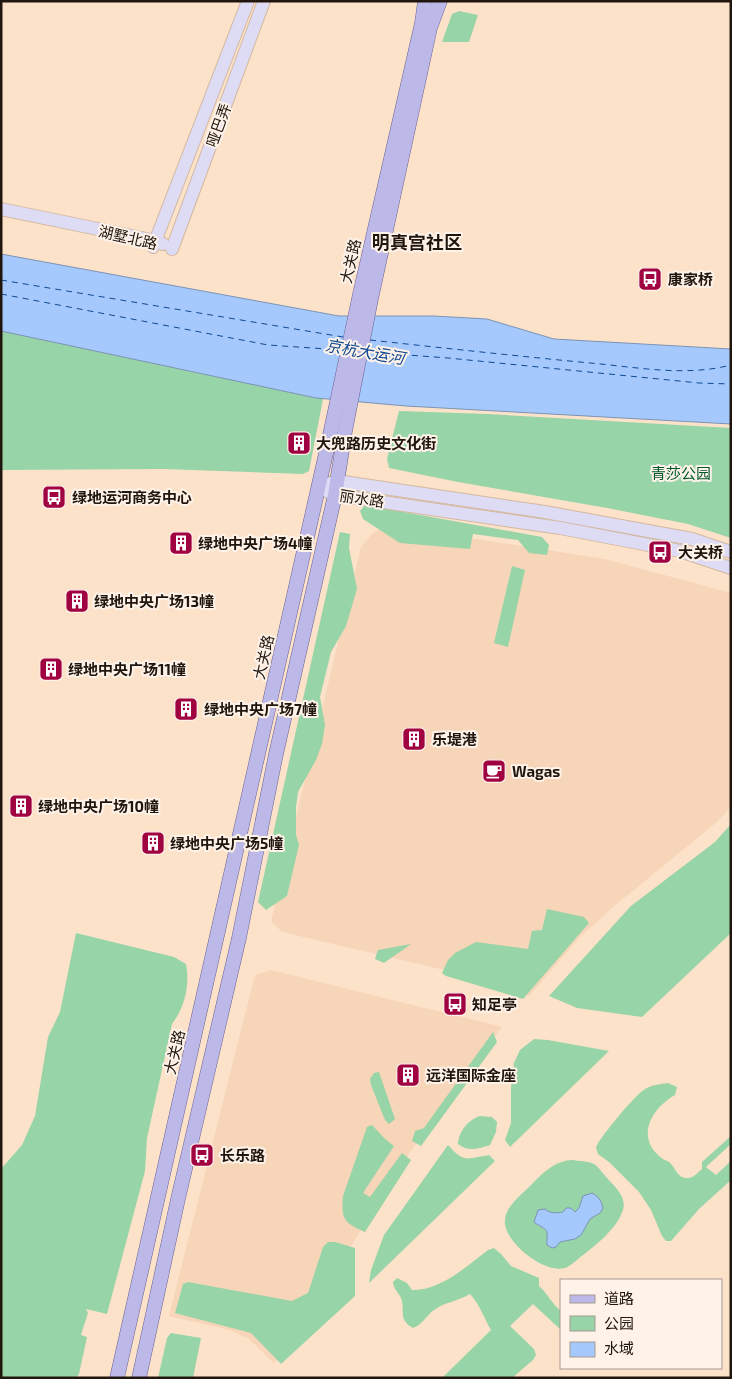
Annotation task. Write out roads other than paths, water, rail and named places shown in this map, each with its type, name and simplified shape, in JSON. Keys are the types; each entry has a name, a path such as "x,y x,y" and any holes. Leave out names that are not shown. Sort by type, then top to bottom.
{"main road":[{"name":"哑巴弄","path":"155,244 248,1"},
{"name":"哑巴弄","path":"172,249 264,1"},
{"name":"大关路","path":"117,1378 318,487 338,430 371,299 422,40 425,1"},
{"name":"大关路","path":"422,40 440,1"},
{"name":"湖墅北路","path":"1,209 172,249"},
{"name":"湖墅北路","path":"1,216 155,244"},
{"name":"大关路","path":"139,1378 178,1199 239,938 276,754 335,495 338,430"},
{"name":"丽水路","path":"318,487 337,481 545,512 692,539 731,552"},
{"name":"丽水路","path":"318,487 335,495 560,528 680,551 731,568"}],"water":[{"name":"京杭大运河","path":"1,254 339,316 434,316 487,319 554,339 731,349 731,424 406,406 316,398 1,331"},
{"path":"592,1193 599,1199 603,1208 600,1213 590,1219 581,1235 575,1239 560,1242 556,1247 552,1248 547,1245 546,1231 534,1222 538,1210 545,1209 556,1213 563,1212 566,1208 571,1208 575,1212 579,1208 583,1196"}],"place":[{"name":"康家桥","path":"650,279"},
{"name":"大兜路历史文化街","path":"299,443"},
{"name":"绿地运河商务中心","path":"54,497"},
{"name":"绿地中央广场4幢","path":"181,543"},
{"name":"大关桥","path":"660,552"},
{"name":"绿地中央广场13幢","path":"77,601"},
{"name":"绿地中央广场11幢","path":"51,669"},
{"name":"绿地中央广场7幢","path":"186,709"},
{"name":"乐堤港","path":"414,739"},
{"name":"Wagas","path":"494,771"},
{"name":"绿地中央广场10幢","path":"21,806"},
{"name":"绿地中央广场5幢","path":"153,843"},
{"name":"知足亭","path":"455,1004"},
{"name":"远洋国际金座","path":"408,1075"},
{"name":"长乐路","path":"202,1155"}],"district":[{"name":"明真宫社区","path":"417,242"}],"park label":[{"name":"青莎公园","path":"681,473"}]}
